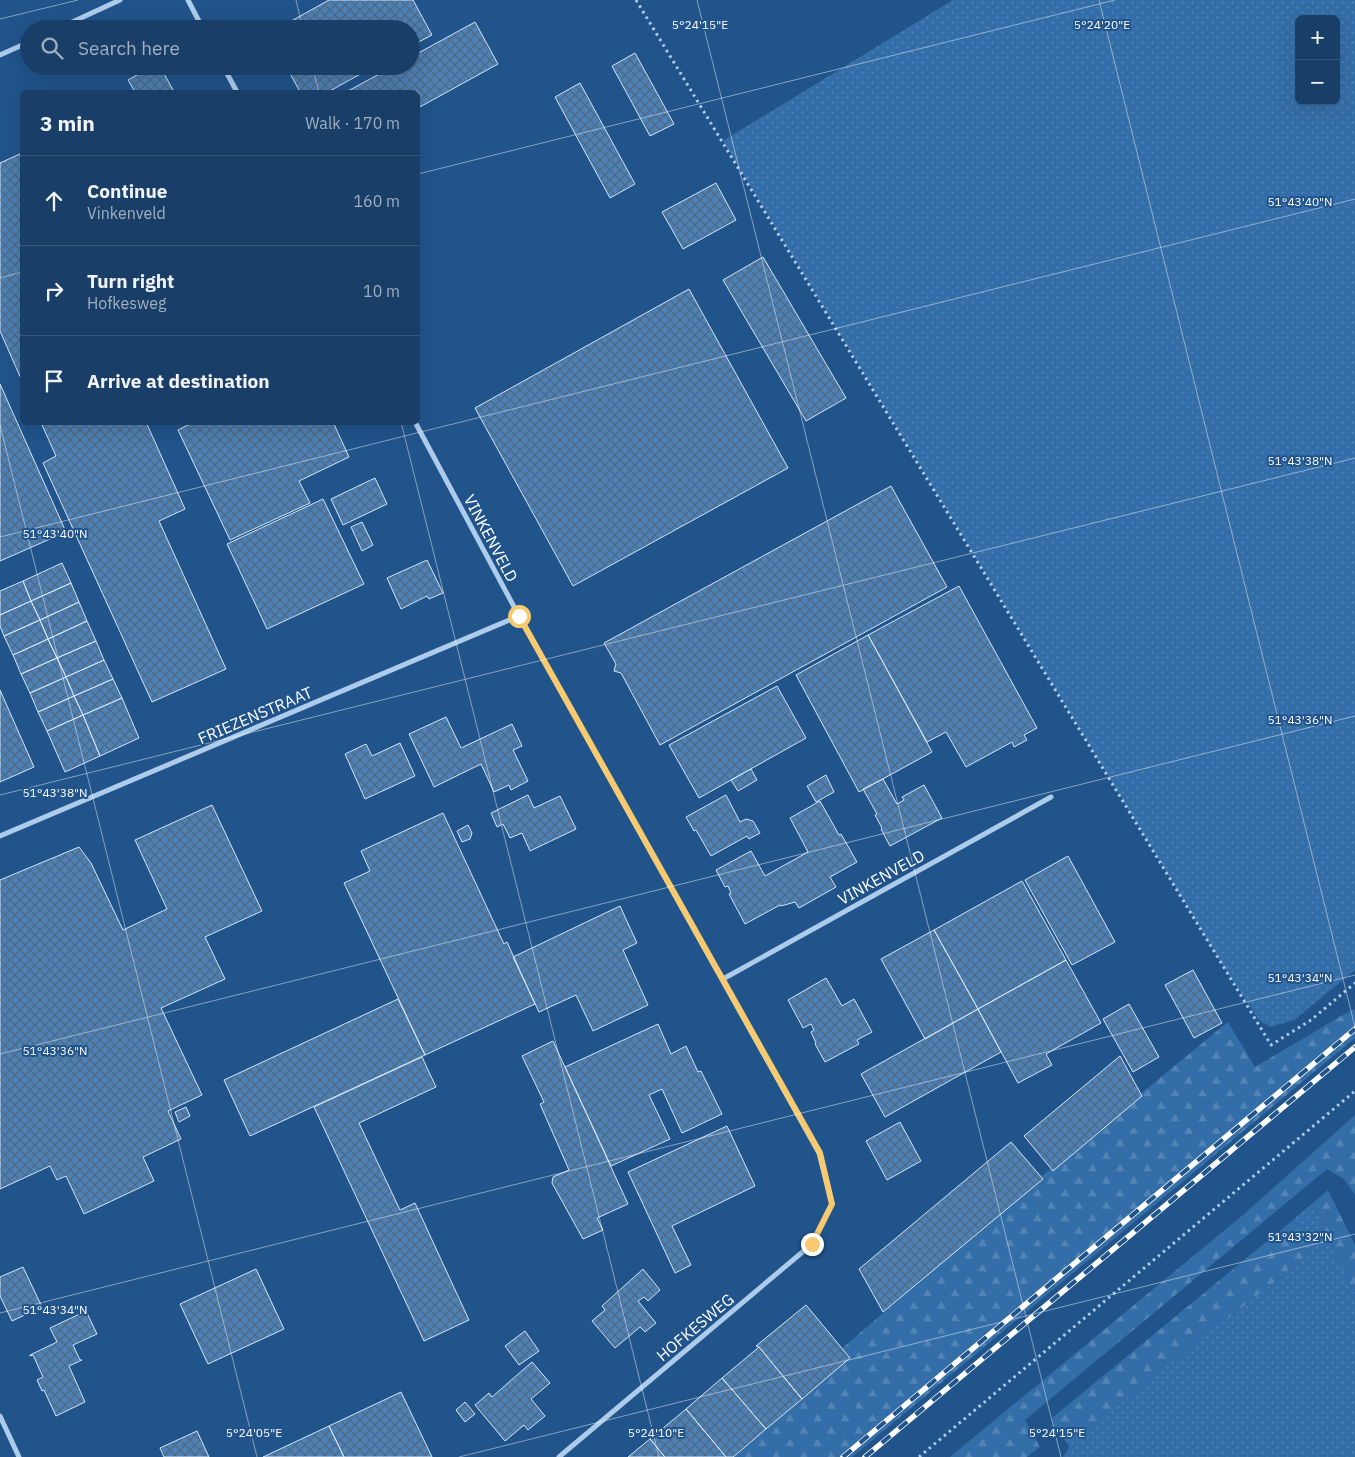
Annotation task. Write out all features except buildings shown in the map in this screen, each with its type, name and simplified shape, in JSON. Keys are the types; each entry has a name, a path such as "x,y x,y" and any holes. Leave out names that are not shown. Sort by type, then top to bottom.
{"street":[{"path":"77,20 120,0"},
{"path":"188,0 198,20"},
{"path":"0,55 20,46"},
{"path":"228,75 236,90"},
{"name":"VINKENVELD","path":"417,425 519,616 820,1153 832,1204"},
{"name":"FRIEZENSTRAAT","path":"0,836 519,616"},
{"name":"VINKENVELD","path":"723,980 1051,797"},
{"name":"HOFKESWEG","path":"559,1457 812,1244 832,1204"},
{"path":"0,1416 19,1457"}],"path":[{"path":"636,0 1271,1045 1310,1020 1355,983"},
{"path":"919,1457 1355,1091"}],"green space":[{"path":"953,0 1355,0 1355,970 1294,1020 1270,1027 1259,1020 1227,972 723,141"},
{"path":"1353,1009 1355,1011 1355,1038 852,1457 716,1457 1071,1151 1228,1022 1255,1067"},
{"path":"1355,1115 1355,1195 1344,1179 1327,1169 1025,1420 1040,1447 1027,1457 950,1457 1243,1215"},
{"path":"1328,1190 1355,1245 1355,1297 1313,1203"},
{"path":"1313,1203 1355,1297 1355,1457 1063,1457 1069,1448 1068,1444 1302,1240 1294,1219"},
{"path":"1294,1219 1306,1257 1068,1444 1053,1425 1052,1418"}],"railway":[{"path":"843,1457 1355,1029"},
{"path":"865,1457 1355,1047"}],"route":[{"path":"519,616 820,1153 832,1204 812,1244"}]}
